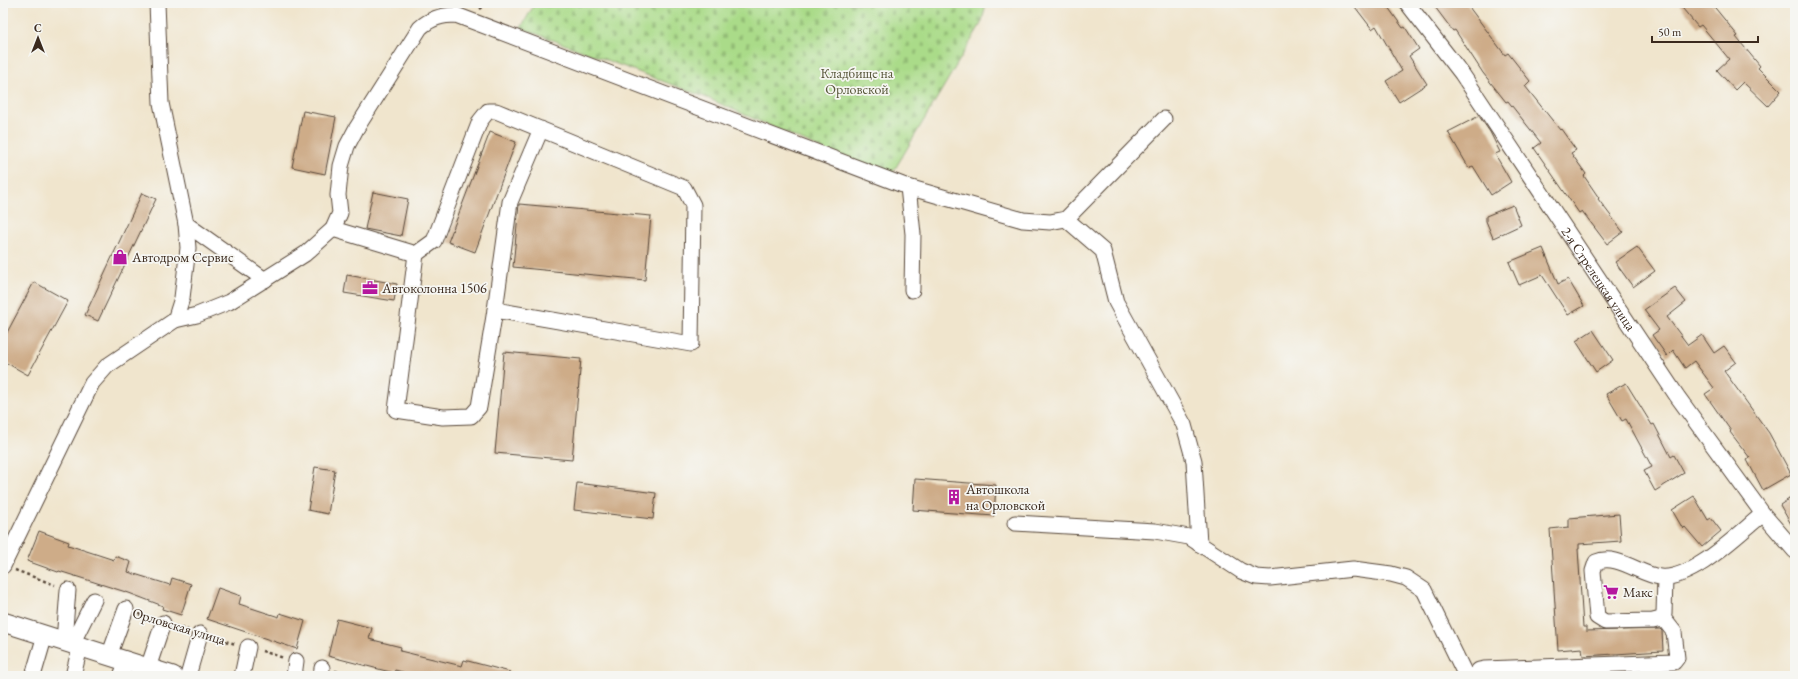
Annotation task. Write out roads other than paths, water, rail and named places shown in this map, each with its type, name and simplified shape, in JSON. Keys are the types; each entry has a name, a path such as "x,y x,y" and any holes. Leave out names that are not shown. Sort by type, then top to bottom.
{"main road":[{"path":"4,623 109,656 124,669 148,668 168,675"}],"street":[{"path":"157,3 161,103 186,224 188,248 182,298 175,320"},
{"path":"434,18 444,3"},
{"name":"2-я Стрелецкая улица","path":"1407,3 1462,74 1677,396 1763,514 1795,550"},
{"path":"3,566 92,383 107,366 175,320 198,315 229,302 305,254 333,229 340,214 338,191 341,166 347,146 356,129 420,28 434,18 445,15 456,15 908,187 1023,220 1050,222 1066,219 1164,119"},
{"path":"496,310 691,344 693,204 684,188 496,110 488,111 480,121 434,241 416,254 396,410 443,417 471,416 479,407 496,310 510,202 541,129"},
{"path":"908,187 913,234 912,290"},
{"path":"1066,219 1103,251 1116,302 1184,425 1194,462 1199,544"},
{"path":"186,224 265,280"},
{"path":"333,229 416,254"},
{"path":"1663,618 1653,621 1605,622 1600,620 1597,616 1593,567 1598,561 1619,562 1655,576 1665,578 1680,574 1696,568 1763,514"},
{"path":"1015,523 1172,533 1189,537 1241,572 1256,577 1270,578 1353,569 1391,574 1406,578 1424,590 1466,676"},
{"path":"1474,676 1479,670 1484,669 1674,662 1677,658 1674,632 1663,618 1665,578"},
{"path":"68,590 73,676"},
{"path":"72,644 94,600"},
{"path":"109,656 126,609"},
{"path":"148,668 163,623"},
{"path":"188,676 200,634"},
{"path":"33,676 45,635"},
{"path":"242,676 248,647"},
{"path":"294,676 296,661"}],"place":[{"name":"Автодром Сервис","path":"120,257"},
{"name":"Автоколонна 1506","path":"370,288"},
{"name":"Автошкола на Орловской","path":"954,497"},
{"name":"Макс","path":"1611,592"}],"park label":[{"name":"Кладбище на Орловской","path":"857,82"}]}
